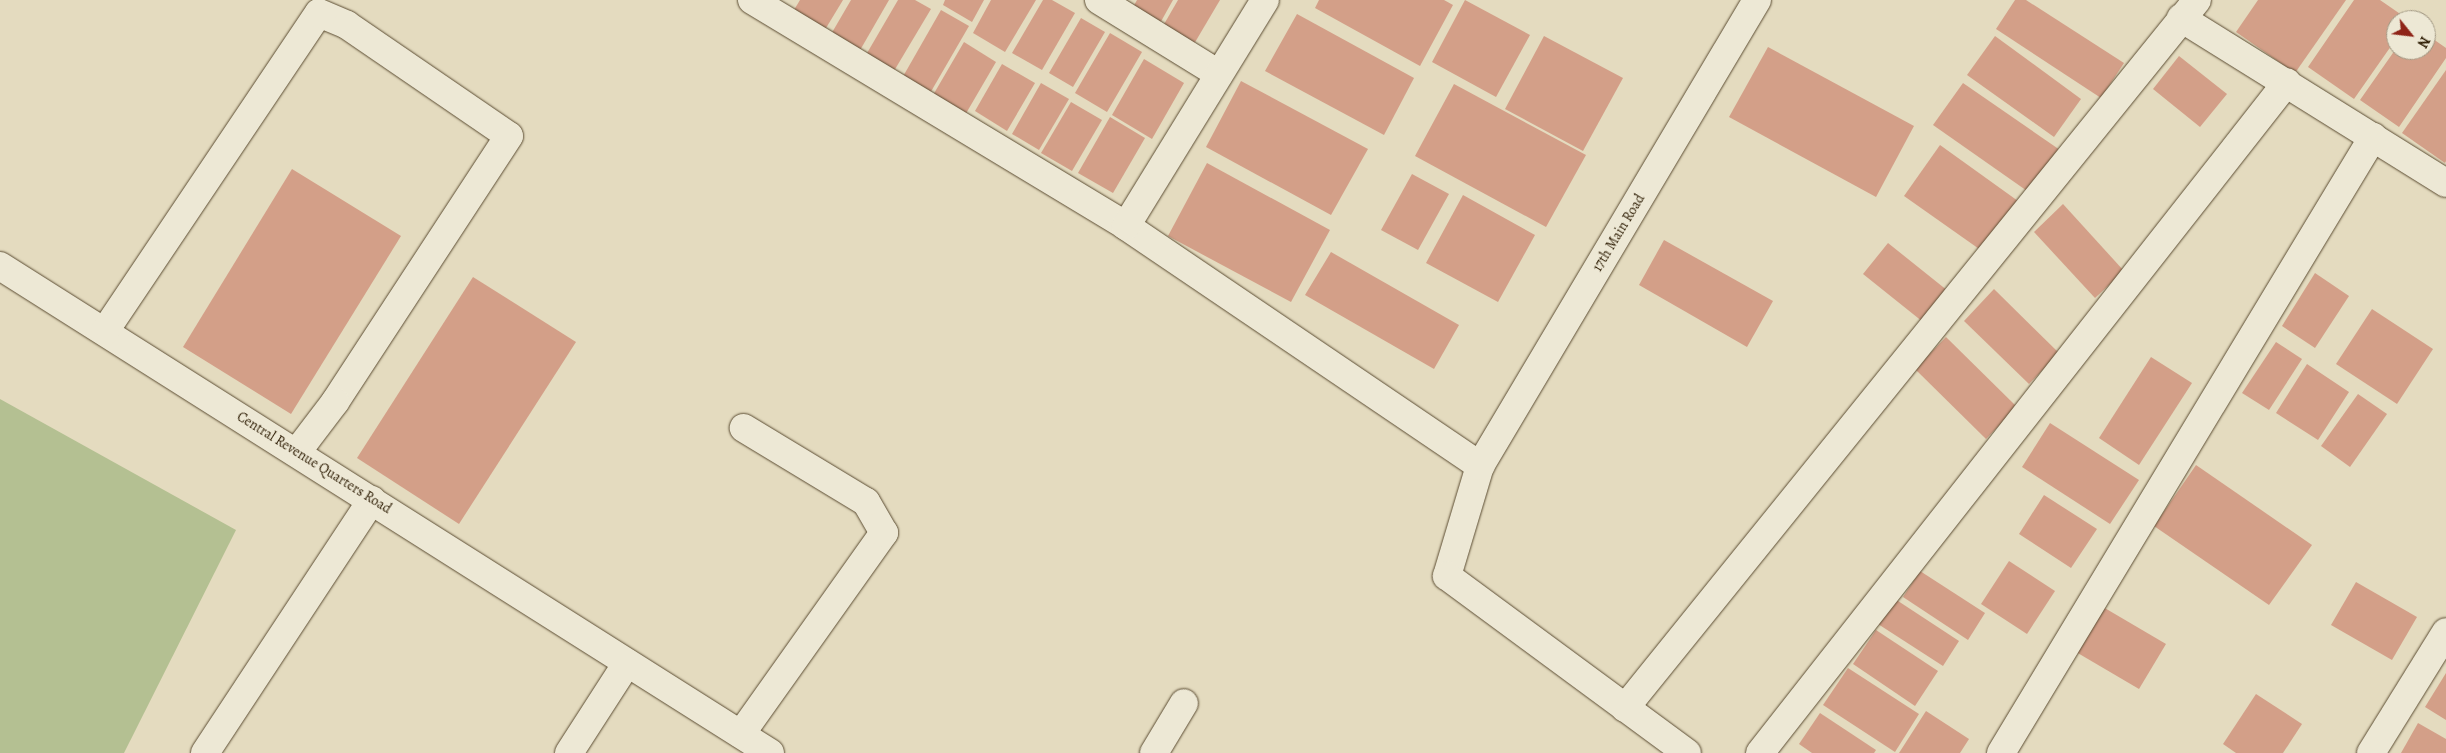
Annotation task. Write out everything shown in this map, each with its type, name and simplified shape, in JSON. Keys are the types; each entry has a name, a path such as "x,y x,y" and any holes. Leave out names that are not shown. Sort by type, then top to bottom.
{"street":[{"path":"752,0 1126,226 1480,466"},
{"path":"1099,0 1219,74"},
{"path":"1126,226 1265,0"},
{"name":"17th Main Road","path":"1625,708 1447,576 1480,466 1757,0"},
{"path":"1688,753 1625,708 2189,9 2287,82 2446,183"},
{"path":"105,330 318,13 348,25 509,136 335,402 296,452"},
{"path":"1760,753 2287,82"},
{"path":"2001,753 2373,137"},
{"name":"Central Revenue Quarters Road","path":"0,266 105,330 770,753"},
{"path":"741,734 884,534 866,502 744,428"},
{"path":"205,753 372,500"},
{"path":"2372,753 2446,632"},
{"path":"569,753 627,663"},
{"path":"1154,753 1184,703"}],"green space":[{"path":"0,399 236,530 124,753 0,753"}],"building":[{"path":"800,0 843,0 823,33 791,15"},
{"path":"851,0 889,0 859,52 830,36"},
{"path":"898,0 915,0 931,9 891,76 863,60"},
{"path":"945,0 984,0 972,22 943,5"},
{"path":"991,0 1036,0 1005,52 973,33"},
{"path":"1043,0 1052,0 1075,13 1042,70 1012,53"},
{"path":"1137,0 1173,0 1159,25 1132,9"},
{"path":"1178,0 1220,0 1194,44 1163,26"},
{"path":"1319,0 1444,0 1453,5 1420,66 1315,8"},
{"path":"1465,0 1530,35 1496,97 1432,62"},
{"path":"2015,0 2026,0 2124,63 2101,98 1996,29"},
{"path":"2258,0 2346,0 2295,73 2236,32"},
{"path":"2354,0 2380,0 2394,10 2386,10 2386,53 2354,99 2308,67"},
{"path":"941,10 969,26 929,95 901,80"},
{"path":"1297,14 1414,78 1384,135 1265,71"},
{"path":"1081,18 1105,32 1073,87 1049,73"},
{"path":"1110,33 1142,52 1107,112 1075,93"},
{"path":"1544,36 1623,78 1583,151 1505,109"},
{"path":"1995,36 2081,99 2054,137 1967,75"},
{"path":"2436,41 2446,48 2446,58 2399,127 2360,100 2388,60 2436,60"},
{"path":"964,42 996,62 961,122 929,102"},
{"path":"1768,47 1914,126 1876,197 1729,117"},
{"path":"2179,56 2227,94 2200,127 2153,89"},
{"path":"1144,59 1184,83 1152,139 1112,115"},
{"path":"1002,64 1035,83 1007,131 975,111"},
{"path":"2446,70 2446,161 2445,163 2402,133"},
{"path":"1241,81 1368,149 1331,215 1206,147"},
{"path":"1041,83 1069,99 1039,150 1012,134"},
{"path":"1963,83 2060,150 2030,193 1933,125"},
{"path":"1454,84 1586,155 1546,227 1415,156"},
{"path":"1071,102 1102,120 1072,171 1041,153"},
{"path":"1110,117 1145,138 1113,193 1078,173"},
{"path":"1940,145 2018,201 1982,251 1904,196"},
{"path":"1207,163 1330,230 1291,302 1168,236"},
{"path":"292,169 401,236 291,414 183,347"},
{"path":"1412,174 1449,194 1418,250 1381,230"},
{"path":"1463,195 1535,235 1498,302 1426,263"},
{"path":"2063,204 2124,271 2095,298 2034,232"},
{"path":"1664,240 1773,301 1747,347 1639,285"},
{"path":"1888,243 1948,291 1923,322 1863,274"},
{"path":"1331,252 1459,325 1434,369 1305,295"},
{"path":"2315,273 2349,296 2315,348 2282,326"},
{"path":"473,277 576,342 459,524 357,458"},
{"path":"1994,289 2059,353 2029,384 1964,321"},
{"path":"2372,309 2433,349 2397,404 2336,364"},
{"path":"1946,337 2017,407 1986,439 1915,369"},
{"path":"2276,342 2302,359 2269,410 2242,393"},
{"path":"2151,357 2192,383 2139,465 2099,438"},
{"path":"2307,364 2349,392 2318,440 2276,413"},
{"path":"2358,394 2387,414 2350,467 2321,446"},
{"path":"2050,423 2139,480 2110,524 2022,467"},
{"path":"2196,465 2312,545 2269,605 2154,526"},
{"path":"2044,495 2097,529 2071,568 2019,534"},
{"path":"2009,561 2055,591 2027,634 1981,604"},
{"path":"1920,571 1985,613 1968,640 1903,597"},
{"path":"2356,582 2417,617 2392,660 2331,625"},
{"path":"1895,599 1959,641 1943,666 1878,624"},
{"path":"2103,607 2166,644 2139,689 2076,652"},
{"path":"1876,630 1938,671 1915,706 1853,664"},
{"path":"1848,668 1919,714 1895,752 1823,705"},
{"path":"2446,673 2446,720 2425,707"},
{"path":"2256,694 2302,724 2283,753 2236,753 2223,744"},
{"path":"1926,711 1969,739 1960,753 1899,753"},
{"path":"1820,713 1876,750 1874,753 1812,753 1799,744"},
{"path":"2418,723 2446,739 2446,753 2401,753"}]}
